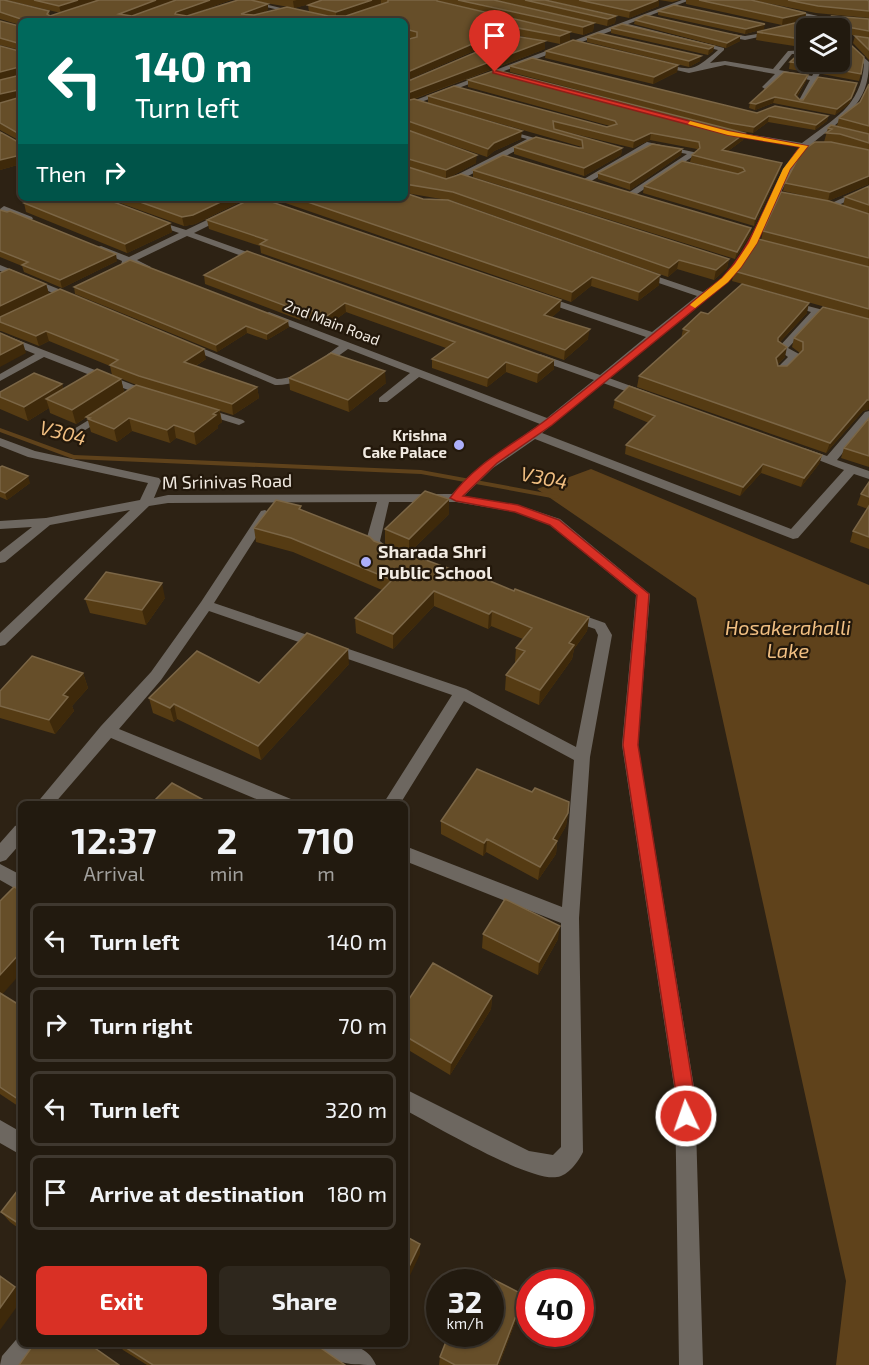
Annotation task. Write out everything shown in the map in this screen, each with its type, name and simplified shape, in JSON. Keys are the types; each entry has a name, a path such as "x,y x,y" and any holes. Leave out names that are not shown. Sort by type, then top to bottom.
{"street":[{"path":"233,4 242,0 320,18"},
{"path":"253,3 262,0"},
{"path":"656,2 675,5"},
{"path":"408,103 495,72 571,40 582,42 597,30 608,33 618,22 628,21 675,5 687,4"},
{"path":"267,15 286,9"},
{"path":"295,12 304,9"},
{"path":"779,9 821,18"},
{"path":"642,16 653,19"},
{"path":"618,22 722,49 704,66"},
{"path":"710,32 745,38 786,30 763,25"},
{"path":"482,31 535,43"},
{"path":"501,44 512,39"},
{"path":"547,45 558,47"},
{"path":"461,492 493,460 549,423 721,283 738,266 755,237 787,169 804,146 837,118 858,106 868,64 850,47"},
{"path":"765,87 790,52 796,52"},
{"path":"850,55 858,55"},
{"path":"699,57 710,59"},
{"path":"530,58 541,61"},
{"path":"649,62 682,70 696,70 704,66 725,63 843,83"},
{"path":"495,72 506,75"},
{"path":"800,102 816,72"},
{"path":"451,87 474,93"},
{"path":"408,103 424,106"},
{"path":"826,117 837,118"},
{"path":"489,126 567,148"},
{"path":"827,128 838,131"},
{"path":"717,130 804,146 815,144 826,146"},
{"path":"436,182 447,184 498,155 533,139"},
{"path":"584,182 634,153 655,144 694,153 681,164 631,195"},
{"path":"623,150 634,153"},
{"path":"498,155 509,159"},
{"path":"477,158 487,162"},
{"path":"681,164 692,166"},
{"path":"459,177 470,181"},
{"path":"573,178 593,184"},
{"path":"829,206 868,189"},
{"path":"621,192 645,200"},
{"path":"776,195 786,197"},
{"path":"110,270 258,201"},
{"path":"818,204 839,209"},
{"path":"4,208 35,222"},
{"path":"144,217 275,265"},
{"path":"745,229 765,246"},
{"path":"87,243 161,273"},
{"path":"727,262 738,266"},
{"path":"0,268 68,292 84,303"},
{"path":"627,269 705,296"},
{"path":"721,283 732,286"},
{"path":"53,299 68,292"},
{"path":"533,295 655,337"},
{"path":"775,298 869,325"},
{"path":"778,372 795,356 782,349 818,310"},
{"name":"2nd Main Road","path":"260,311 549,423"},
{"path":"0,336 133,394 160,398"},
{"path":"180,342 275,382 284,383 297,378 347,345"},
{"path":"522,351 654,397"},
{"path":"0,378 42,354"},
{"path":"383,400 418,372"},
{"path":"194,408 239,422"},
{"path":"75,432 111,409"},
{"path":"829,461 869,414"},
{"path":"533,434 793,535 851,469"},
{"path":"0,442 32,454 155,481 146,502 0,641"},
{"path":"796,449 869,475"},
{"name":"M Srinivas Road","path":"0,525 46,522 168,499 384,499 461,492 555,522 643,594 630,745 685,1093 692,1365"},
{"path":"47,801 156,676 206,606 275,499"},
{"path":"384,499 373,541 380,550 402,558"},
{"path":"0,559 46,522"},
{"path":"206,606 461,693 582,757"},
{"path":"408,1101 527,1161 556,1167 572,1152 570,918 582,757 604,635 600,626 563,613"},
{"path":"393,801 461,693"},
{"path":"107,730 278,801"},
{"path":"0,855 18,834"},
{"path":"408,854 570,918"},
{"path":"0,872 18,882"},
{"path":"0,1131 18,1142"},
{"path":"11,1365 24,1347"},
{"path":"336,1347 364,1365"}],"water":[{"name":"Hosakerahalli Lake","path":"591,469 869,585 869,1365 836,1365 846,1281 696,598 537,489"}],"building":[{"path":"0,0 49,11 47,14 50,16 99,0 156,0 119,14 132,16 176,0 210,0 175,14 187,16 238,0 251,0 268,4 241,14 254,15 287,7 328,16 346,16 388,2 388,0 437,0 570,32 560,36 481,21 478,23 480,27 500,32 408,72 408,39 417,37 417,32 408,30 408,18 18,18 0,12"},
{"path":"34,0 78,0 59,6"},
{"path":"322,0 372,0 336,12 308,5"},
{"path":"458,0 494,0 594,23 583,27"},
{"path":"525,0 545,0 616,16 608,19"},
{"path":"579,0 658,0 630,11"},
{"path":"699,0 751,0 806,13 783,18"},
{"path":"788,0 867,0 869,11 818,6"},
{"path":"674,5 765,24 746,29 658,11"},
{"path":"645,15 740,36 727,43 635,20"},
{"path":"832,16 869,19 869,31 850,27 850,18 833,18"},
{"path":"0,21 18,26 18,43 0,38"},
{"path":"796,23 796,38 757,32"},
{"path":"622,24 714,46 709,49 611,28"},
{"path":"598,33 701,56 689,61 587,37"},
{"path":"514,36 545,41 408,93 408,81"},
{"path":"855,36 869,38 869,50"},
{"path":"573,40 678,65 654,77 546,51"},
{"path":"850,44 864,57 861,74 850,72"},
{"path":"0,46 18,51 18,67 0,72"},
{"path":"532,58 757,113 775,106 828,116 816,125 769,116 754,127 730,123 510,66"},
{"path":"496,70 745,133 722,150 782,163 755,219 644,186 682,161 738,174 745,171 743,168 692,155 700,148 699,142 651,133 634,141 553,121 554,129 622,148 584,168 514,147 536,137 583,148 582,140 428,96 454,86 607,127 617,124 615,121 468,80"},
{"path":"784,72 808,75 795,95 800,100 803,100 818,77 857,83 851,98 837,109 775,97 756,104 750,103"},
{"path":"18,76 18,90 0,94 0,80"},
{"path":"869,84 869,126 839,118 860,102"},
{"path":"18,98 18,133 0,123 0,103"},
{"path":"414,99 522,131 494,143 488,149 408,121 408,100"},
{"path":"831,125 869,134 869,143 840,134 826,133 832,129 828,128"},
{"path":"408,130 477,155 446,170 408,159"},
{"path":"0,132 18,142 18,156 0,160"},
{"path":"815,142 831,142 869,150 869,176 830,192 785,183 802,151"},
{"path":"652,144 682,149 630,183 598,173"},
{"path":"503,155 751,228 737,252 473,170"},
{"path":"408,167 446,179 461,174 729,259 716,270 679,260 669,268 453,192 408,184"},
{"path":"869,186 869,205 845,197"},
{"path":"781,192 829,201 869,214 869,258 763,231"},
{"path":"408,194 423,199 448,200 660,275 639,292 592,277 572,292 305,201 408,201"},
{"path":"29,201 111,201 170,223 125,244 24,203"},
{"path":"137,201 223,201 193,215 182,217"},
{"path":"247,201 269,201 561,300 544,315 590,329 565,350 260,244 267,240 207,220"},
{"path":"0,210 10,211 116,254 60,280 22,265 28,262 0,251"},
{"path":"758,239 869,267 869,309 734,271"},
{"path":"247,251 554,360 538,373 506,362 488,378 432,359 455,342 345,303 327,316 304,308 299,311 204,275"},
{"path":"130,260 288,321 267,334 246,326 216,345 74,287"},
{"path":"9,269 46,284 0,306 0,273"},
{"path":"742,284 809,303 778,338 778,341 787,347 776,358 778,366 787,366 803,350 803,342 794,338 823,307 869,319 869,400 830,443 639,376 689,331 683,329 701,312 708,314"},
{"path":"60,289 204,349 184,362 257,387 232,404 110,365 118,360 46,331 36,336 0,322 0,317"},
{"path":"0,333 23,343 0,355"},
{"path":"331,353 385,371 348,400 289,378"},
{"path":"97,369 121,379 72,410 46,399"},
{"path":"34,373 62,384 24,407 0,397 0,392"},
{"path":"136,385 219,410 194,432 174,425 167,430 129,418 114,429 86,417"},
{"path":"629,386 822,455 804,478 763,464 743,487 626,445 655,416 615,400"},
{"path":"869,418 869,456 844,448"},
{"path":"0,467 28,476 5,493 0,491"},
{"path":"869,482 869,497 861,494"},
{"path":"425,491 449,499 409,539 385,529"},
{"path":"276,500 301,506 299,509 370,537 374,541 589,617 569,643 574,645 540,690 506,675 525,651 516,648 532,628 492,611 489,614 434,591 393,634 355,618 392,580 291,538 254,528"},
{"path":"869,506 869,537 853,531"},
{"path":"106,572 162,583 142,610 85,599"},
{"path":"307,633 348,649 258,746 174,704 170,708 149,698 197,651 259,683"},
{"path":"32,656 83,673 63,695 68,697 49,720 0,706 0,691"},
{"path":"477,769 532,792 535,788 569,802 568,813 553,839 557,841 540,867 487,839 484,843 441,821"},
{"path":"172,783 205,801 154,801"},
{"path":"14,887 18,889 18,955 0,975 0,901"},
{"path":"505,899 560,926 539,962 483,934"},
{"path":"433,963 492,996 451,1063 408,1038 408,1000"},
{"path":"0,993 18,1004 18,1099 0,1087"},
{"path":"18,1190 18,1223 1,1212"},
{"path":"408,1238 420,1244 408,1269"},
{"path":"0,1276 15,1287 0,1308"},
{"path":"504,1285 516,1291 516,1316 504,1347"},
{"path":"32,1347 93,1347 119,1365 19,1365"},
{"path":"125,1347 319,1347 345,1365 153,1365"},
{"path":"444,1347 504,1347 497,1365 455,1365 440,1357"}],"waterway":[{"name":"V304","path":"0,430 73,457 421,472 557,497"}],"slow traffic":[{"path":"690,123 728,133 804,146 787,169 756,232 753,243 738,266 695,305"}],"place":[{"name":"Krishna Cake Palace","path":"459,445"},
{"name":"Sharada Shri Public School","path":"366,562"}],"route":[{"path":"495,72 728,133 804,146 787,169 756,232 753,243 738,266 725,280 549,423 493,460 465,486 456,498 518,509 555,522 643,594 630,745 685,1093 686,1116"}]}
